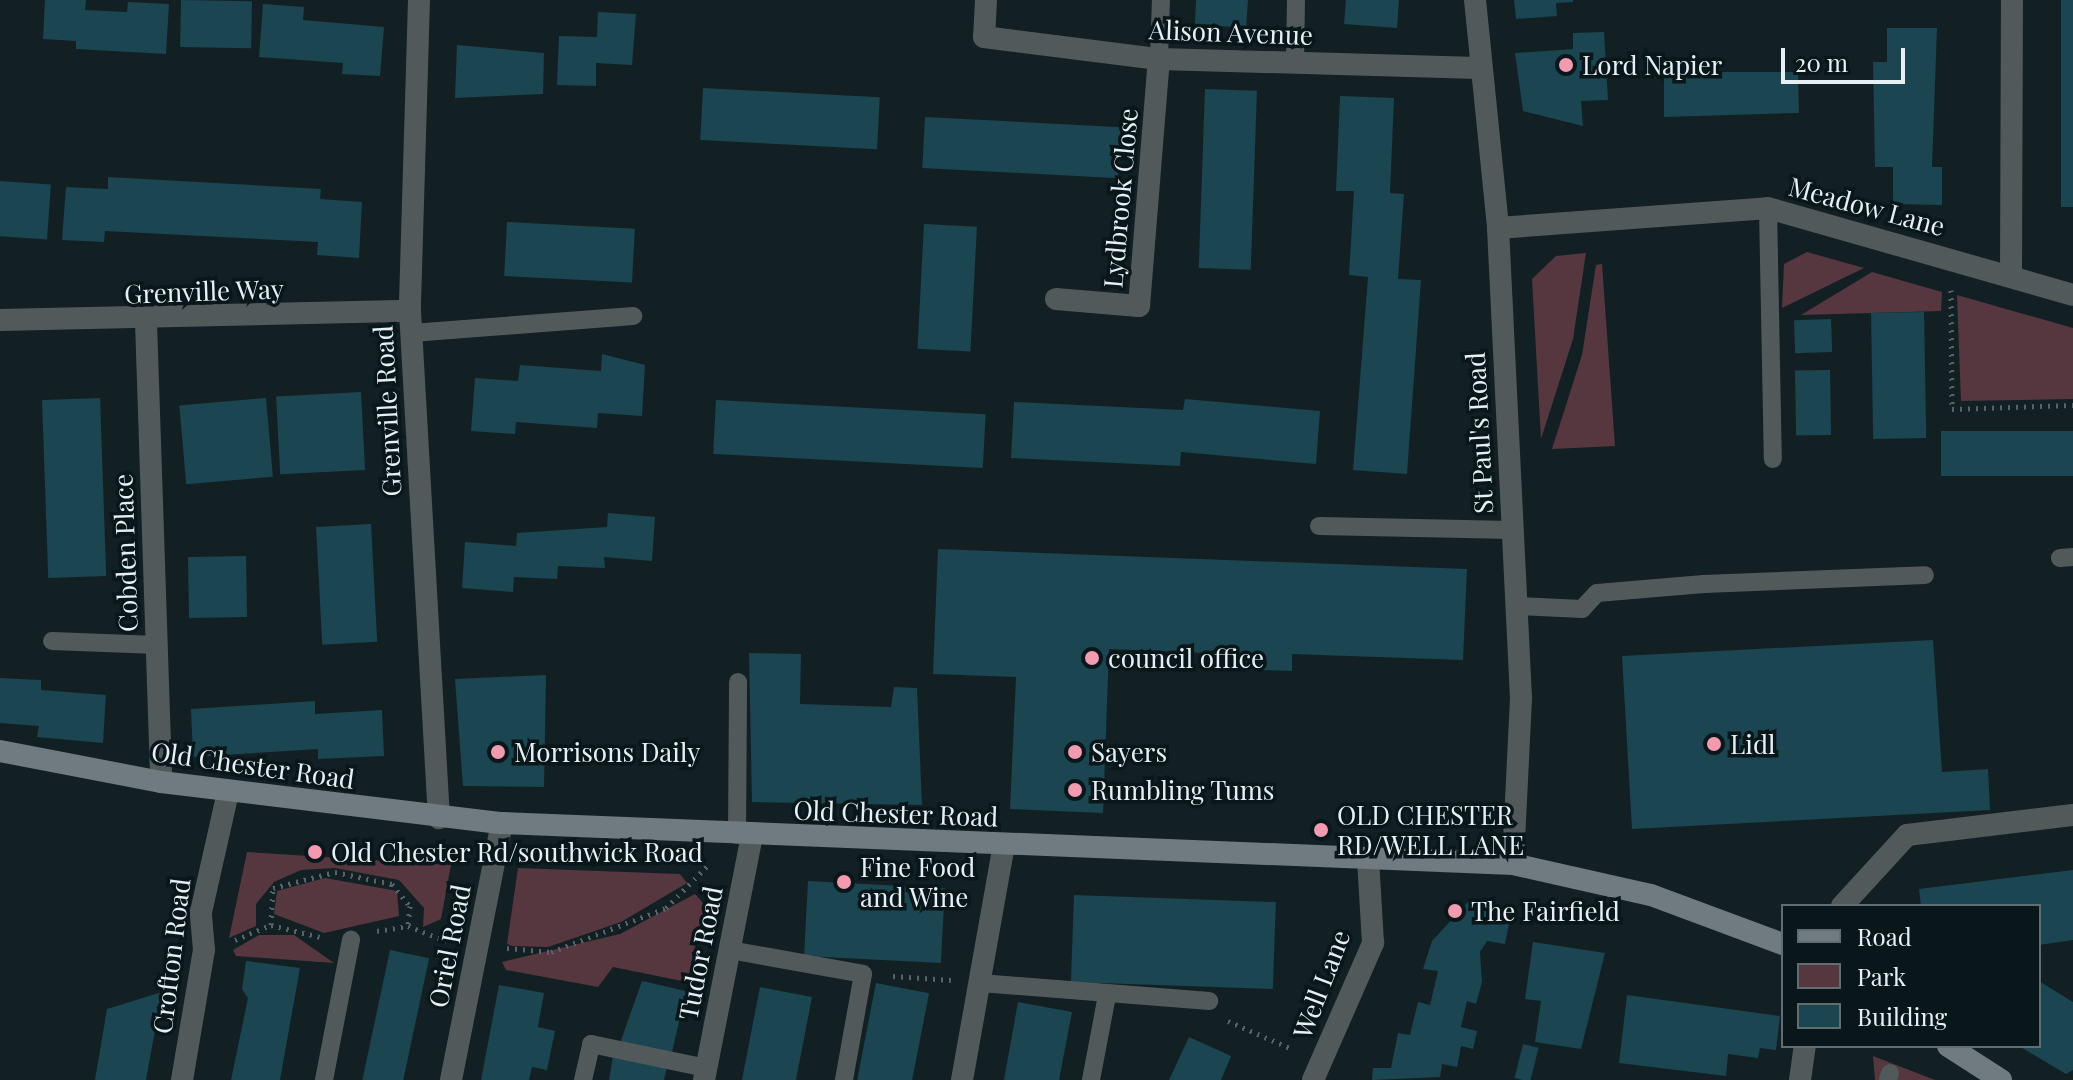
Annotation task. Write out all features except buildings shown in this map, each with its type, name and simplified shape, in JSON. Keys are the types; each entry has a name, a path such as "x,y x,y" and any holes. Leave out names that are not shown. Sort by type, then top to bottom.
{"main road":[{"name":"Old Chester Road","path":"0,751 228,792 502,823 745,836 1513,864 1651,895 1781,943"},
{"path":"1951,1048 2001,1080"}],"street":[{"name":"Grenville Road","path":"419,0 411,322 439,818"},
{"name":"Alison Avenue","path":"986,0 984,37 1159,59 1478,68"},
{"name":"St Paul's Road","path":"1475,0 1478,68 1498,228 1521,698 1513,864"},
{"path":"2011,274 2012,0"},
{"name":"Lydbrook Close","path":"1056,299 1139,306 1159,59"},
{"name":"Meadow Lane","path":"1498,228 1768,208 2011,274 2073,295"},
{"name":"Grenville Way","path":"0,320 411,322"},
{"name":"Cobden Place","path":"146,322 161,782"},
{"name":"Crofton Road","path":"182,1080 204,950 201,912 228,792"},
{"path":"1844,904 1907,835 2073,815"},
{"name":"Oriel Road","path":"451,1080 502,823"},
{"name":"Tudor Road","path":"705,1074 730,950 745,836"},
{"path":"962,1080 1004,844"},
{"name":"Well Lane","path":"1317,1071 1373,943 1368,859"},
{"path":"1800,1080 1805,1048"}],"lane":[{"path":"1159,59 1161,0"},
{"path":"1295,63 1296,0"},
{"path":"1768,208 1773,459"},
{"path":"411,322 633,316"},
{"path":"1319,526 1512,530"},
{"path":"1516,606 1582,609 1597,593 1704,584 1925,575"},
{"path":"52,641 157,645"},
{"path":"738,682 745,836"},
{"path":"324,1080 351,940"},
{"path":"730,950 863,974 844,1080"},
{"path":"980,983 1209,1001"},
{"path":"1091,1080 1107,995"},
{"path":"583,1080 591,1044 705,1074"}],"path":[{"path":"1950,257 1952,409 2073,405"},
{"path":"204,950 271,925 351,940 408,926 478,946 551,952 666,908 745,836"},
{"path":"271,925 273,888 335,872 392,884 410,906 408,926"},
{"path":"863,974 980,983"},
{"path":"1209,1001 1219,1017 1317,1071"}],"green space":[{"path":"1807,252 1864,268 1782,308 1784,264"},
{"path":"1586,253 1573,339 1541,439 1532,279 1556,256"},
{"path":"1602,264 1615,446 1552,449 1582,355 1596,265"},
{"path":"1872,272 1942,292 1941,311 1801,315"},
{"path":"1957,295 2073,328 2073,399 1961,401"},
{"path":"247,852 451,865 441,919 423,927 424,908 399,880 335,868 301,870 274,882 256,904 256,926 229,938"},
{"path":"518,868 680,874 687,883 621,922 548,947 512,946 507,944"},
{"path":"325,878 397,891 399,916 324,933 274,914 277,891"},
{"path":"695,894 705,905 687,982 613,967 598,987 506,970 502,962 620,934"},
{"path":"259,935 294,935 334,963 236,956 233,950"},
{"path":"1873,1056 1935,1080 1875,1080"}],"place":[{"name":"Lord Napier","path":"1566,65"},
{"name":"council office","path":"1092,658"},
{"name":"Lidl","path":"1714,744"},
{"name":"Morrisons Daily","path":"498,752"},
{"name":"Sayers","path":"1075,752"},
{"name":"Rumbling Tums","path":"1075,790"},
{"name":"OLD CHESTER RD/WELL LANE","path":"1321,830"},
{"name":"Old Chester Rd/southwick Road","path":"315,852"},
{"name":"Fine Food and Wine","path":"844,882"},
{"name":"The Fairfield","path":"1455,911"}]}
